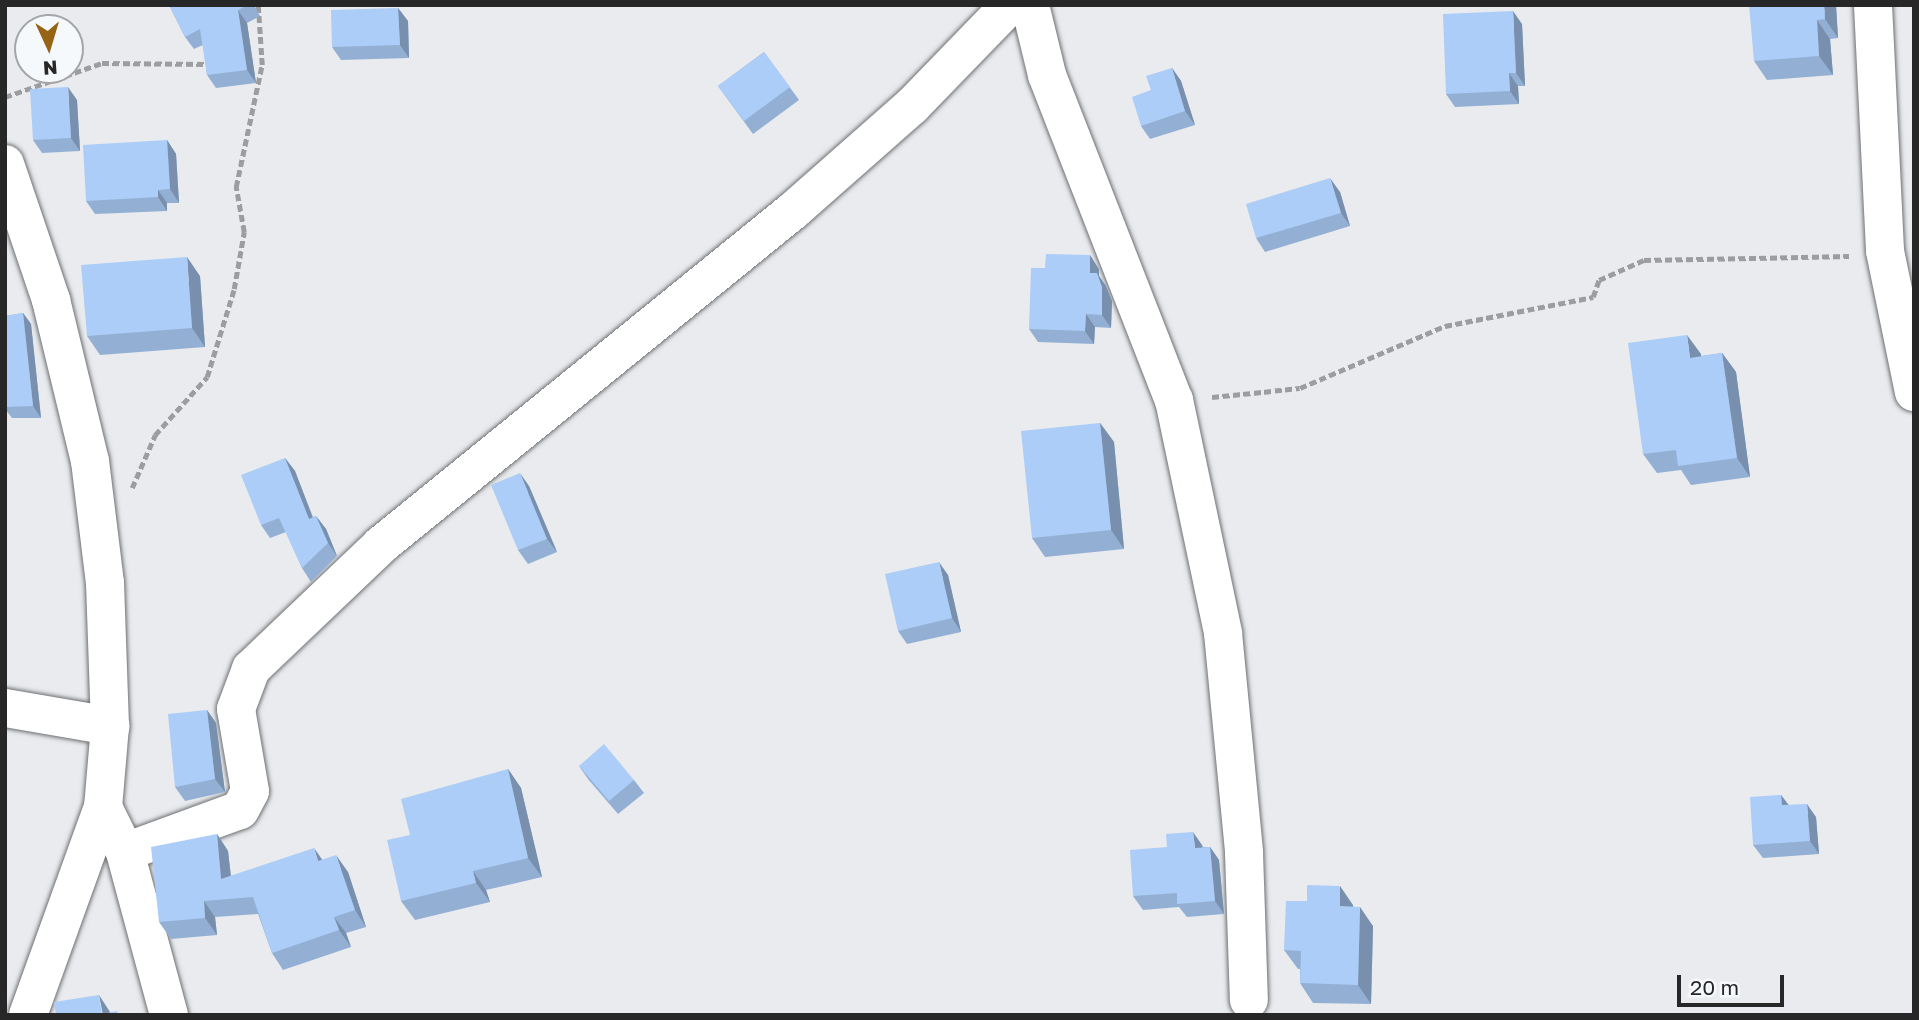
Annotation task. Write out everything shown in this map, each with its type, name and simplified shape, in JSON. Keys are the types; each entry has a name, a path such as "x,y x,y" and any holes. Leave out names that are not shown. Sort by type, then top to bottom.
{"street":[{"path":"125,852 240,810 250,791 236,709 251,669 381,545 814,192 912,106 1010,5"},
{"path":"1030,5 1047,75 1174,400 1223,633 1244,853 1249,1000"},
{"path":"1873,5 1885,251 1914,392"},
{"path":"7,173 51,300 90,461 105,583 110,726 103,807 27,1015"},
{"path":"5,708 110,726"},
{"path":"103,807 125,852 169,1015"}],"path":[{"path":"130,496 155,435 207,377 244,232 236,187 262,65 258,5"},
{"path":"5,97 102,63 222,64"},
{"path":"249,65 262,65"},
{"path":"1174,400 1300,388 1445,326 1593,297 1599,280 1644,260 1820,260 1885,251"}],"building":[{"path":"169,5 248,5 238,10 247,70 207,75 200,29 185,37"},
{"path":"1749,5 1824,5 1825,19 1817,20 1819,56 1754,61"},
{"path":"398,8 400,45 332,47 331,10"},
{"path":"1513,11 1516,73 1509,73 1510,91 1446,94 1443,14"},
{"path":"764,52 790,87 744,121 718,86"},
{"path":"1172,68 1185,111 1141,126 1132,97 1151,90 1146,76"},
{"path":"68,87 71,138 33,140 30,89"},
{"path":"167,140 170,189 158,190 158,197 86,201 83,145"},
{"path":"1330,178 1341,213 1256,238 1246,204"},
{"path":"1046,254 1090,255 1090,273 1097,273 1102,287 1102,315 1086,314 1085,331 1029,329 1031,268 1045,268"},
{"path":"187,257 192,328 87,336 81,265"},
{"path":"23,313 33,406 5,407 5,316"},
{"path":"1687,335 1690,358 1722,353 1737,458 1678,466 1676,450 1643,454 1628,343"},
{"path":"1100,423 1111,530 1032,538 1021,431"},
{"path":"285,458 309,519 316,516 328,543 302,568 279,518 261,525 241,475"},
{"path":"520,473 547,539 518,550 491,485"},
{"path":"939,562 952,618 898,631 885,574"},
{"path":"207,710 215,779 175,787 168,714"},
{"path":"604,744 634,780 609,801 579,766"},
{"path":"508,769 528,858 473,871 476,883 401,901 387,840 410,835 401,799"},
{"path":"1781,795 1782,805 1807,804 1810,841 1753,845 1750,797"},
{"path":"1193,832 1195,848 1210,847 1215,901 1177,904 1177,893 1133,896 1130,850 1167,847 1166,834"},
{"path":"217,834 221,879 314,848 318,861 336,855 355,910 334,917 339,930 272,953 253,897 204,901 205,918 159,922 151,847"},
{"path":"1307,885 1340,886 1340,906 1360,907 1358,985 1300,983 1301,951 1284,950 1286,901 1307,901"},
{"path":"99,995 102,1014 117,1011 118,1015 56,1015 54,1002"}]}
